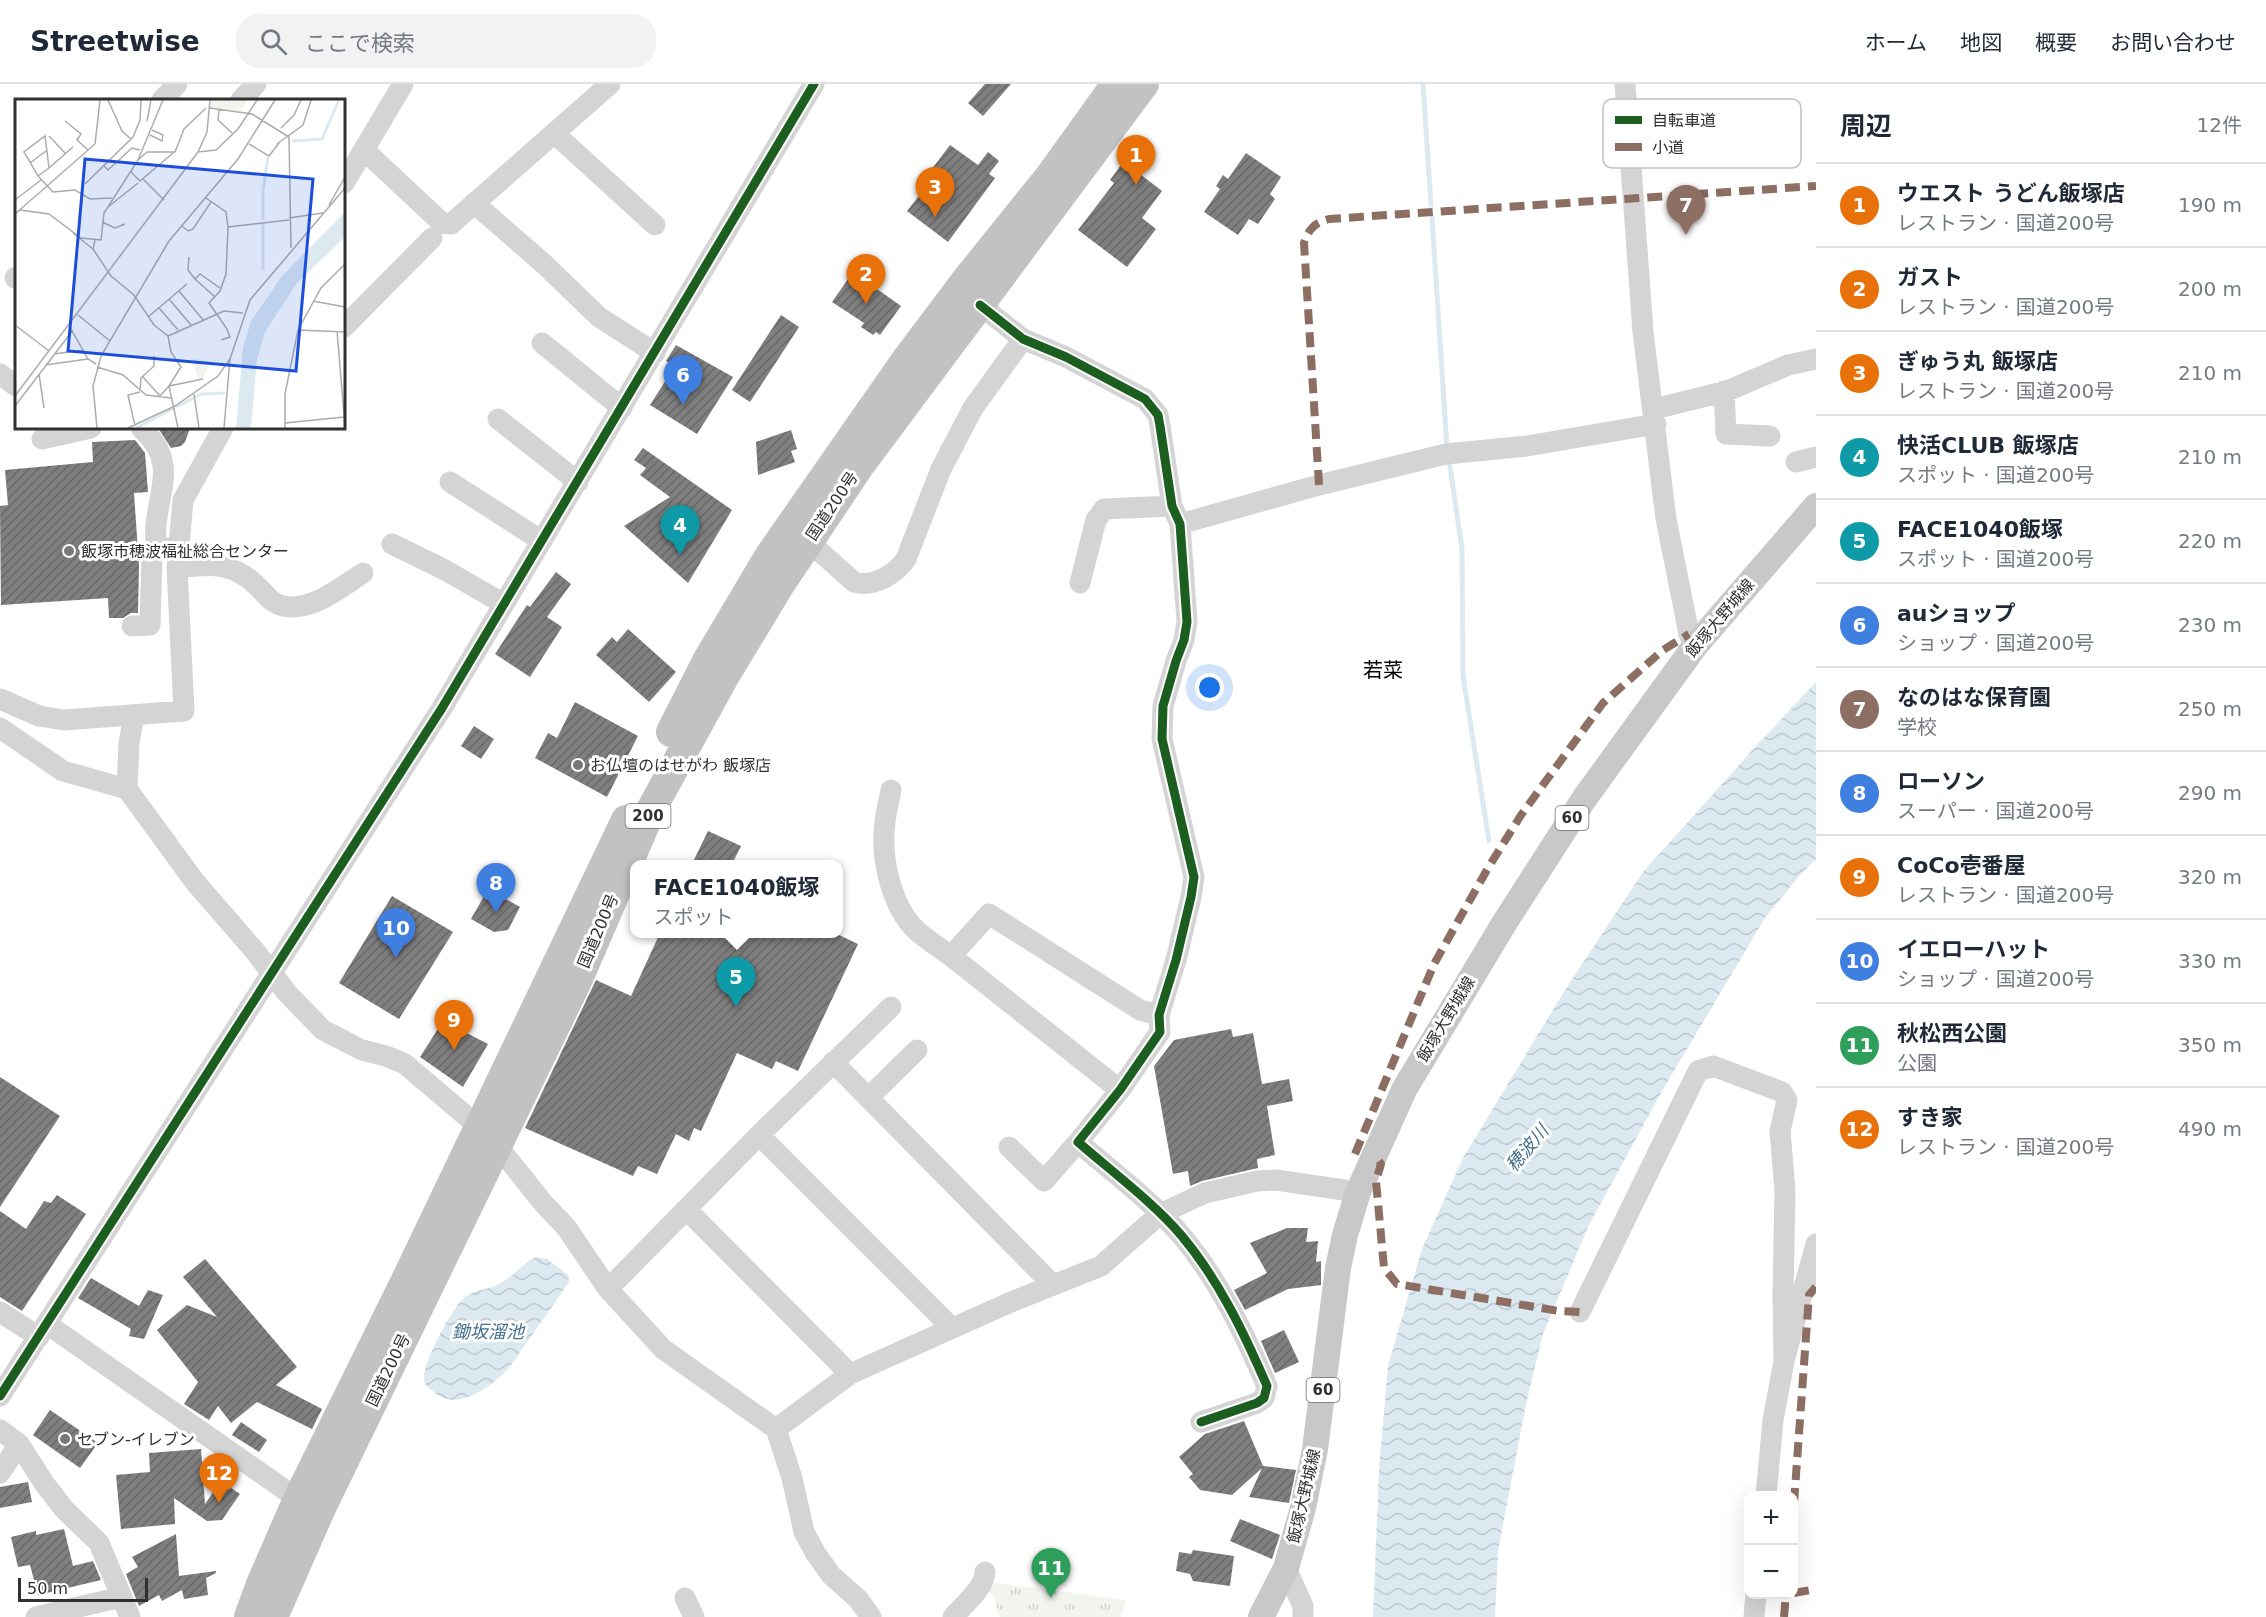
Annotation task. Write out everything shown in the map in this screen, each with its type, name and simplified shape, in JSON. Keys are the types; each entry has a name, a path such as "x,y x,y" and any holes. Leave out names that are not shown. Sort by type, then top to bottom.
{"highway":[{"name":"国道200号","path":"249,1617 261,1584 309,1504 488,1135 555,972 615,840 707,662 770,555 906,360 967,279 1050,176 1116,84"},
{"name":"国道200号","path":"488,1135 578,979 652,808 724,677 779,586 860,465 1144,84"},
{"name":"国道200号","path":"273,1617 309,1504"}],"main road":[{"name":"飯塚大野城線","path":"1261,1617 1286,1568 1304,1508 1315,1449 1338,1268 1345,1235 1358,1192 1405,1088 1505,922 1584,799 1695,646 1816,506"}],"street":[{"path":"163,99 177,84"},
{"path":"242,99 256,84"},
{"path":"345,181 403,84"},
{"path":"364,150 442,223 451,224 610,84"},
{"path":"0,1395 436,717 814,84"},
{"path":"1625,84 1626,99"},
{"path":"554,133 655,225"},
{"path":"1631,168 1643,332 1666,519 1689,634 1695,646"},
{"path":"474,203 599,316 655,353"},
{"path":"345,326 432,238"},
{"path":"980,305 1023,339 1066,357 1145,399 1158,415 1176,515 1187,622 1184,640 1163,706 1162,739 1194,877 1176,960 1159,1015 1160,1032 1120,1090 1044,1181 1009,1147"},
{"path":"808,541 854,582 860,584 876,582 901,566 906,559 940,469 968,416 995,374 1023,339"},
{"path":"542,343 622,408"},
{"path":"1080,583 1096,520 1104,509 1176,515 1238,510 1319,485 1446,454 1527,446 1655,416 1788,365 1816,358"},
{"path":"0,374 15,385"},
{"path":"1724,391 1726,434 1770,436"},
{"path":"498,420 578,482"},
{"path":"42,439 87,429"},
{"path":"142,429 150,436 164,464 155,538 157,550"},
{"path":"0,699 39,716 64,720 184,711 177,568 183,500 222,429"},
{"path":"213,448 240,429"},
{"path":"450,482 542,541"},
{"path":"392,544 445,570 504,604"},
{"path":"132,626 150,625 152,556 157,550 178,547"},
{"path":"177,568 209,564 226,566 250,580 271,601 285,606 303,605 320,600 363,573"},
{"path":"126,789 129,743 134,715"},
{"path":"0,728 63,771 126,789 195,882 254,950 287,993 323,1030 362,1050 405,1064 488,1135 544,1204 566,1227 608,1289 663,1349 776,1429 792,1478 804,1532 831,1575 858,1599 871,1617"},
{"path":"891,790 884,824 884,836 887,872 901,911 916,930 1120,1090"},
{"path":"951,956 988,914 1140,1010 1159,1015"},
{"path":"608,1289 759,1135 891,1007"},
{"path":"868,1098 917,1050"},
{"path":"833,1062 1053,1285"},
{"path":"1580,1312 1698,1071 1713,1066 1782,1092 1787,1100 1780,1131 1785,1190 1784,1361"},
{"path":"759,1135 952,1328"},
{"path":"1078,1142 1180,1234 1207,1269 1244,1330 1267,1386 1264,1398 1201,1422"},
{"path":"776,1429 850,1374 952,1328 1101,1266 1160,1214 1205,1193 1257,1181 1276,1180 1358,1192"},
{"path":"687,1210 850,1374"},
{"path":"1766,1491 1773,1420 1784,1361 1809,1295 1816,1244"},
{"path":"0,1312 43,1330 309,1504"},
{"path":"0,1430 19,1444 64,1509 99,1543 129,1617"},
{"path":"0,1473 19,1444"},
{"path":"1286,1568 1303,1606 1303,1617"},
{"path":"953,1617 985,1580 985,1572"},
{"path":"36,1617 122,1597"},
{"path":"1754,1617 1756,1599"}],"green space":[{"path":"986,1582 1126,1600 1121,1617 1000,1617 993,1595 982,1590"}],"water":[{"name":"穂波川","path":"1816,682 1816,859 1765,918 1662,1091 1588,1227 1543,1334 1526,1404 1498,1551 1495,1617 1373,1617 1379,1469 1388,1366 1422,1249 1463,1158 1565,990 1643,872"},
{"name":"鋤坂溜池","path":"536,1257 547,1259 568,1275 569,1282 510,1366 487,1387 470,1397 451,1400 434,1392 425,1383 425,1371 428,1360 453,1311 469,1294 495,1286"}],"building":[{"path":"985,84 1011,84 983,116 968,103"},
{"path":"950,145 978,165 988,152 999,161 989,174 995,178 948,242 907,211 930,182 925,178"},
{"path":"1246,153 1281,177 1270,194 1275,199 1258,224 1249,219 1238,235 1204,212 1220,189 1216,186 1223,175 1228,179"},
{"path":"1126,158 1142,170 1140,174 1162,191 1142,218 1156,229 1127,267 1078,230 1114,183 1110,180"},
{"path":"853,272 901,306 880,335 876,332 873,335 861,327 864,323 832,302"},
{"path":"781,315 799,327 750,402 732,390"},
{"path":"676,345 733,377 697,434 650,405 675,366 666,361"},
{"path":"159,429 190,429 185,442 181,446 171,448"},
{"path":"791,430 797,449 791,451 795,462 758,475 756,442"},
{"name":"飯塚市穂波福祉総合センター","path":"135,440 145,453 148,492 134,493 139,566 138,613 131,613 123,618 109,618 108,598 1,605 0,506 8,505 5,470 93,462 92,442"},
{"path":"643,448 732,510 688,583 624,526 670,497 640,475 646,468 634,460"},
{"path":"556,572 571,584 547,617 562,627 530,677 495,654 527,605 530,607"},
{"path":"628,629 676,672 649,702 596,655 612,637 617,642"},
{"path":"575,702 638,736 607,797 535,758 548,733 557,738"},
{"path":"474,726 494,739 481,759 461,746"},
{"path":"708,831 741,846 734,860 694,860"},
{"path":"488,889 520,907 508,930 494,932 471,919"},
{"path":"392,896 453,932 399,1019 339,983"},
{"path":"843,937 858,944 798,1071 776,1061 772,1069 737,1053 701,1131 694,1128 689,1141 676,1134 657,1174 638,1166 633,1176 525,1128 596,980 631,996 658,938"},
{"path":"443,1021 488,1044 463,1087 420,1057"},
{"path":"1231,1029 1233,1037 1253,1033 1262,1084 1289,1079 1293,1101 1267,1106 1275,1155 1257,1159 1258,1168 1190,1186 1188,1171 1173,1174 1154,1066 1174,1040"},
{"path":"0,1077 60,1116 0,1207"},
{"path":"57,1195 86,1214 22,1311 0,1297 0,1211 26,1229 44,1201 51,1203"},
{"path":"1287,1228 1308,1228 1306,1242 1318,1241 1316,1262 1321,1261 1321,1285 1288,1289 1245,1310 1234,1290 1267,1273 1250,1243"},
{"path":"205,1259 297,1367 276,1385 322,1409 312,1429 257,1402 231,1423 218,1406 209,1420 184,1404 198,1382 157,1330 187,1305 217,1317 183,1277"},
{"path":"91,1278 139,1306 148,1290 163,1295 144,1339 129,1336 131,1329 78,1298"},
{"path":"1284,1330 1299,1362 1275,1373 1261,1341"},
{"name":"セブン-イレブン","path":"50,1410 98,1443 80,1468 33,1435"},
{"path":"1244,1421 1263,1466 1296,1470 1289,1503 1249,1497 1262,1468 1232,1495 1200,1490 1189,1477 1193,1474 1179,1457 1205,1434"},
{"path":"241,1422 267,1440 259,1452 232,1435"},
{"path":"201,1449 205,1504 221,1481 240,1494 222,1520 207,1521 174,1498 175,1524 121,1529 116,1475 150,1472 149,1453"},
{"path":"28,1482 32,1502 0,1508 0,1487"},
{"path":"1240,1519 1280,1535 1272,1559 1230,1541"},
{"path":"64,1529 73,1566 93,1561 101,1580 38,1595 30,1565 18,1567 11,1537 36,1531 36,1535"},
{"path":"176,1534 179,1576 216,1571 206,1578 208,1595 184,1599 182,1590 162,1601 159,1595 139,1606 126,1574 138,1567 132,1557"},
{"path":"1193,1550 1234,1556 1230,1586 1193,1581 1190,1574 1176,1571 1179,1552 1191,1554"}],"waterway":[{"path":"1423,84 1431,205"},
{"path":"1432,218 1447,448"},
{"path":"1449,460 1462,549 1463,676 1489,841"}],"marked path":[{"path":"1319,485 1304,243 1310,230 1319,222 1329,219 1816,186"},
{"path":"1355,1154 1434,964 1521,815 1603,703 1663,650 1689,634"},
{"path":"1379,1161 1381,1164 1376,1181 1384,1268 1397,1284 1559,1311 1580,1312"},
{"path":"1795,1491 1809,1295 1816,1287"},
{"path":"1798,1592 1816,1589"},
{"path":"1784,1617 1786,1599"}],"cycle path":[{"path":"0,1396 442,708 814,84"},
{"path":"980,305 1023,339 1066,357 1145,399 1158,415 1172,506 1180,524 1187,622 1184,640 1163,706 1162,739 1194,877 1191,897 1176,960 1159,1015 1160,1032 1120,1090 1078,1142 1158,1211 1195,1252 1230,1308 1267,1386 1264,1398 1257,1403 1201,1422"}],"place":[{"name":"ウエスト うどん飯塚店","path":"1136,185"},
{"name":"ぎゅう丸 飯塚店","path":"935,217"},
{"name":"なのはな保育園","path":"1686,235"},
{"name":"ガスト","path":"866,304"},
{"name":"auショップ","path":"683,405"},
{"name":"飯塚市穂波福祉総合センター","path":"69,551"},
{"name":"快活CLUB 飯塚店","path":"680,555"},
{"name":"お仏壇のはせがわ 飯塚店","path":"578,765"},
{"name":"ローソン","path":"496,913"},
{"name":"イエローハット","path":"396,958"},
{"name":"FACE1040飯塚","path":"736,1007"},
{"name":"CoCo壱番屋","path":"454,1050"},
{"name":"セブン-イレブン","path":"65,1439"},
{"name":"すき家","path":"219,1503"},
{"name":"秋松西公園","path":"1051,1598"}],"district":[{"name":"若菜","path":"1383,670"}]}
